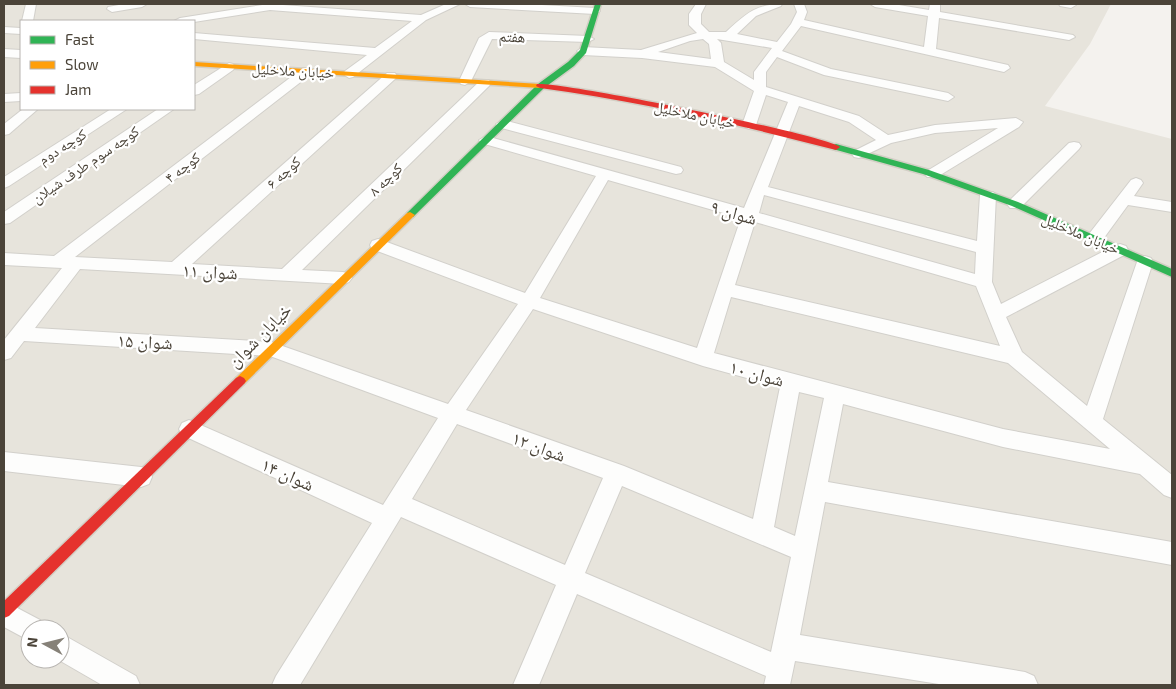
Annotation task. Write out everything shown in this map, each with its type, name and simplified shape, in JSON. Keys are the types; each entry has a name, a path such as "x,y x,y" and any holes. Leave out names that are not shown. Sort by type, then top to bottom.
{"street":[{"path":"28,20 30,4"},
{"path":"112,9 142,4"},
{"path":"184,20 238,8 293,4"},
{"path":"349,74 422,18 455,4"},
{"path":"470,4 596,8"},
{"path":"701,4 695,14 695,24 715,43 718,64"},
{"path":"729,36 752,14 774,4"},
{"path":"749,125 760,89 760,72 797,22 802,12 799,4"},
{"path":"875,4 934,9 1069,37"},
{"path":"270,6 422,18"},
{"name":"خیابان شوان","path":"4,612 271,348 541,86 571,64 583,50 588,39 596,8"},
{"path":"930,50 934,9"},
{"path":"797,22 930,50 1004,68"},
{"path":"4,30 20,31"},
{"name":"هفتم","path":"465,81 488,35 588,39"},
{"path":"642,54 688,38 705,35 729,36 776,49 828,72 948,97"},
{"path":"195,36 376,52"},
{"path":"583,50 642,54 718,64 760,89 854,120 886,140"},
{"path":"4,53 20,54"},
{"name":"خیابان ملاخلیل","path":"195,64 541,86 588,92 749,125 781,132 932,174 1015,204 1172,273"},
{"path":"195,90 229,67"},
{"name":"کوچه ۴","path":"58,262 307,71"},
{"name":"کوچه ۶","path":"176,269 392,76"},
{"name":"کوچه ۸","path":"286,275 485,83"},
{"path":"4,98 20,97"},
{"path":"703,358 749,216 795,101"},
{"path":"4,131 31,110"},
{"name":"کوچه دوم","path":"4,183 118,110"},
{"name":"کوچه سوم طرف شیلان","path":"4,219 166,110"},
{"path":"859,154 886,140 935,129 1016,122 932,174"},
{"path":"503,124 676,170"},
{"name":"شوان ۹","path":"486,140 983,282"},
{"path":"1015,204 1074,146"},
{"path":"285,685 452,414 528,302 605,173"},
{"path":"1095,238 1136,183"},
{"path":"759,189 985,249"},
{"path":"988,195 983,282 1014,357"},
{"path":"1124,199 1172,207"},
{"name":"شوان ۱۰","path":"378,245 528,302 703,358 1003,438 1146,466"},
{"path":"996,314 1120,250"},
{"name":"شوان ۱۱","path":"4,259 343,278"},
{"path":"1092,421 1145,262"},
{"path":"4,353 76,263"},
{"path":"725,289 1014,357 1172,488"},
{"name":"شوان ۱۵","path":"19,334 271,348"},
{"name":"شوان ۱۲","path":"271,348 616,473 804,551"},
{"path":"761,534 791,382"},
{"path":"781,667 835,394"},
{"name":"شوان ۱۴","path":"189,429 392,511 571,579 781,667 1025,685"},
{"path":"4,461 141,477"},
{"path":"526,685 616,473"},
{"path":"816,490 1172,554"},
{"path":"4,612 20,622"},
{"path":"70,652 124,685"}],"shaded area":[{"path":"4,4 1111,4 1090,44 1045,106 1172,139 1172,685 4,685"}],"traffic: fast":[{"path":"410,215 541,86 571,64 583,51 598,4"},
{"path":"836,147 926,172 1015,204 1172,273"}],"traffic: slow":[{"path":"195,64 540,86"},
{"path":"240,381 410,215"}],"traffic: jam":[{"path":"540,86 588,92 781,132 836,147"},
{"path":"4,611 240,381"}]}
